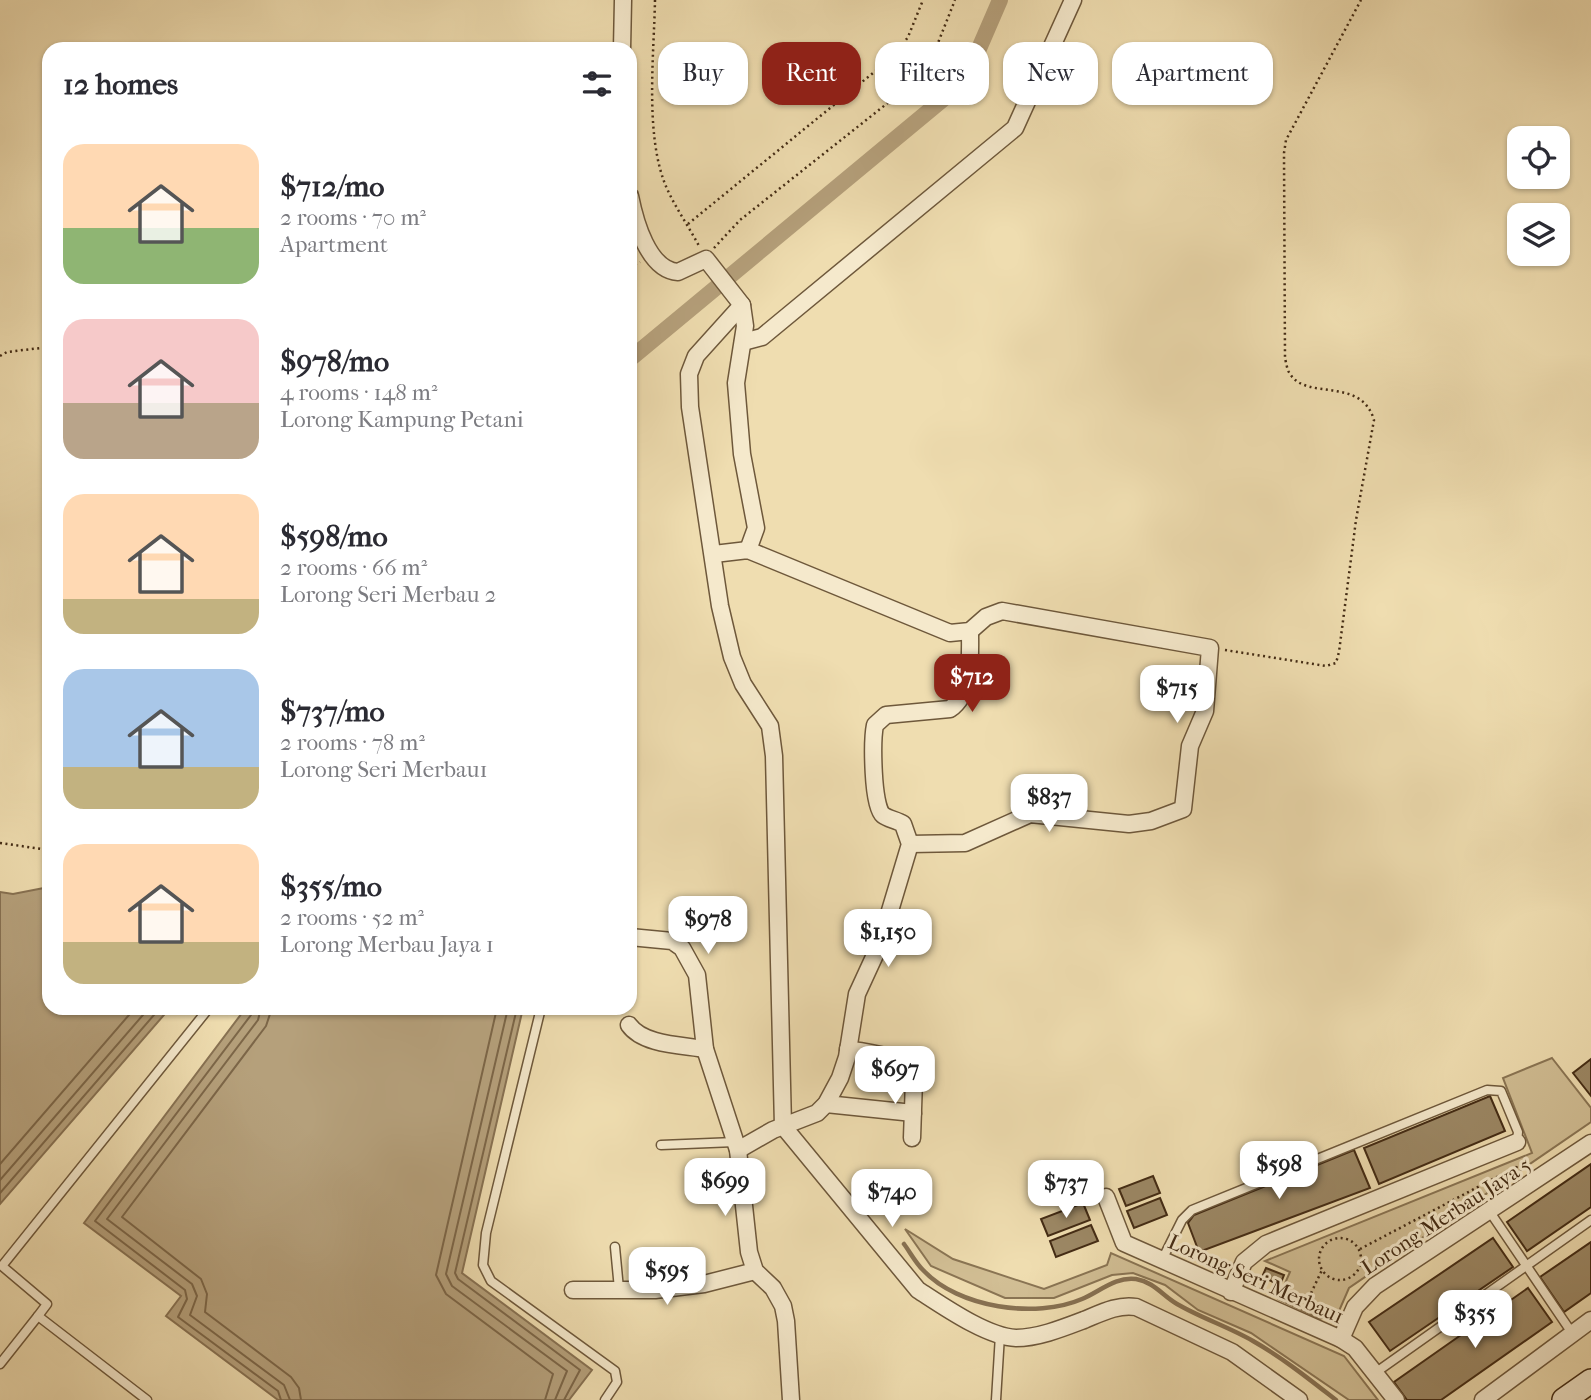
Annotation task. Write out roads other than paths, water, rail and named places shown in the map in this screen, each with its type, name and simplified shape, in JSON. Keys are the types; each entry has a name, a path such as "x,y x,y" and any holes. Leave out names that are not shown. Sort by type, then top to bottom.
{"main road":[{"path":"1566,1399 1591,1381"}],"street":[{"path":"622,42 623,0"},
{"path":"743,342 762,337 1015,128 1073,0"},
{"path":"637,217 646,244 660,265 678,272 709,262 740,301 743,342 736,383 742,454 756,528 748,550"},
{"path":"740,301 696,356 689,373 693,444 714,554 720,606 732,657 743,684 770,726 774,756 783,1126 918,1290 1000,1335 1025,1338 1124,1306 1136,1307 1232,1352 1299,1400"},
{"path":"714,554 748,550 950,633 970,631 985,617 1002,611 1210,648 1205,710 1190,746 1183,808 1151,821 1129,824 1030,814 965,843 910,844"},
{"path":"737,1146 817,1113 827,1104 840,1078 857,994 880,944 910,844 903,824 884,816 878,807 872,759 874,725 886,715 950,709 958,703 966,686 970,631"},
{"path":"637,937 660,938 682,948 696,975 705,1049 737,1146 746,1233 755,1271 773,1288 783,1306 791,1398"},
{"path":"629,1024 640,1035 705,1049"},
{"path":"848,1049 882,1056 905,1065 914,1080 912,1138"},
{"path":"827,1104 913,1113"},
{"path":"1230,1292 1244,1262 1266,1244 1517,1142"},
{"name":"Lorong Merbau Jaya 5","path":"1341,1339 1364,1296 1591,1143"},
{"name":"Lorong Seri Merbau1","path":"1106,1197 1124,1243 1341,1339 1355,1348 1396,1400"},
{"path":"573,1290 655,1290 704,1284 755,1271"},
{"path":"1483,1400 1591,1320"}],"lane":[{"path":"0,1364 47,1304 1,1265 203,1015"},
{"path":"539,1015 486,1233 483,1265 491,1281 615,1371 617,1382 605,1400"},
{"path":"1162,1260 1182,1220 1192,1210 1487,1090 1501,1091 1518,1132 1517,1142"},
{"path":"661,1145 737,1146"},
{"path":"1490,1212 1572,1333"},
{"path":"1375,1373 1591,1220"},
{"path":"615,1247 619,1289"},
{"path":"38,1315 147,1400"},
{"path":"996,1400 1000,1335"}],"water":[{"path":"42,888 42,1015 164,1015 0,1204 0,892 13,894"},
{"path":"240,1015 521,1015 462,1273 592,1370 569,1400 278,1400 166,1316 181,1296 84,1223"}],"waterway":[{"path":"637,353 965,81 1000,0"},
{"path":"904,1244 920,1267 938,1283 956,1293 998,1306 1021,1309 1063,1305 1122,1280 1142,1281 1177,1304 1264,1348 1336,1400"}]}
